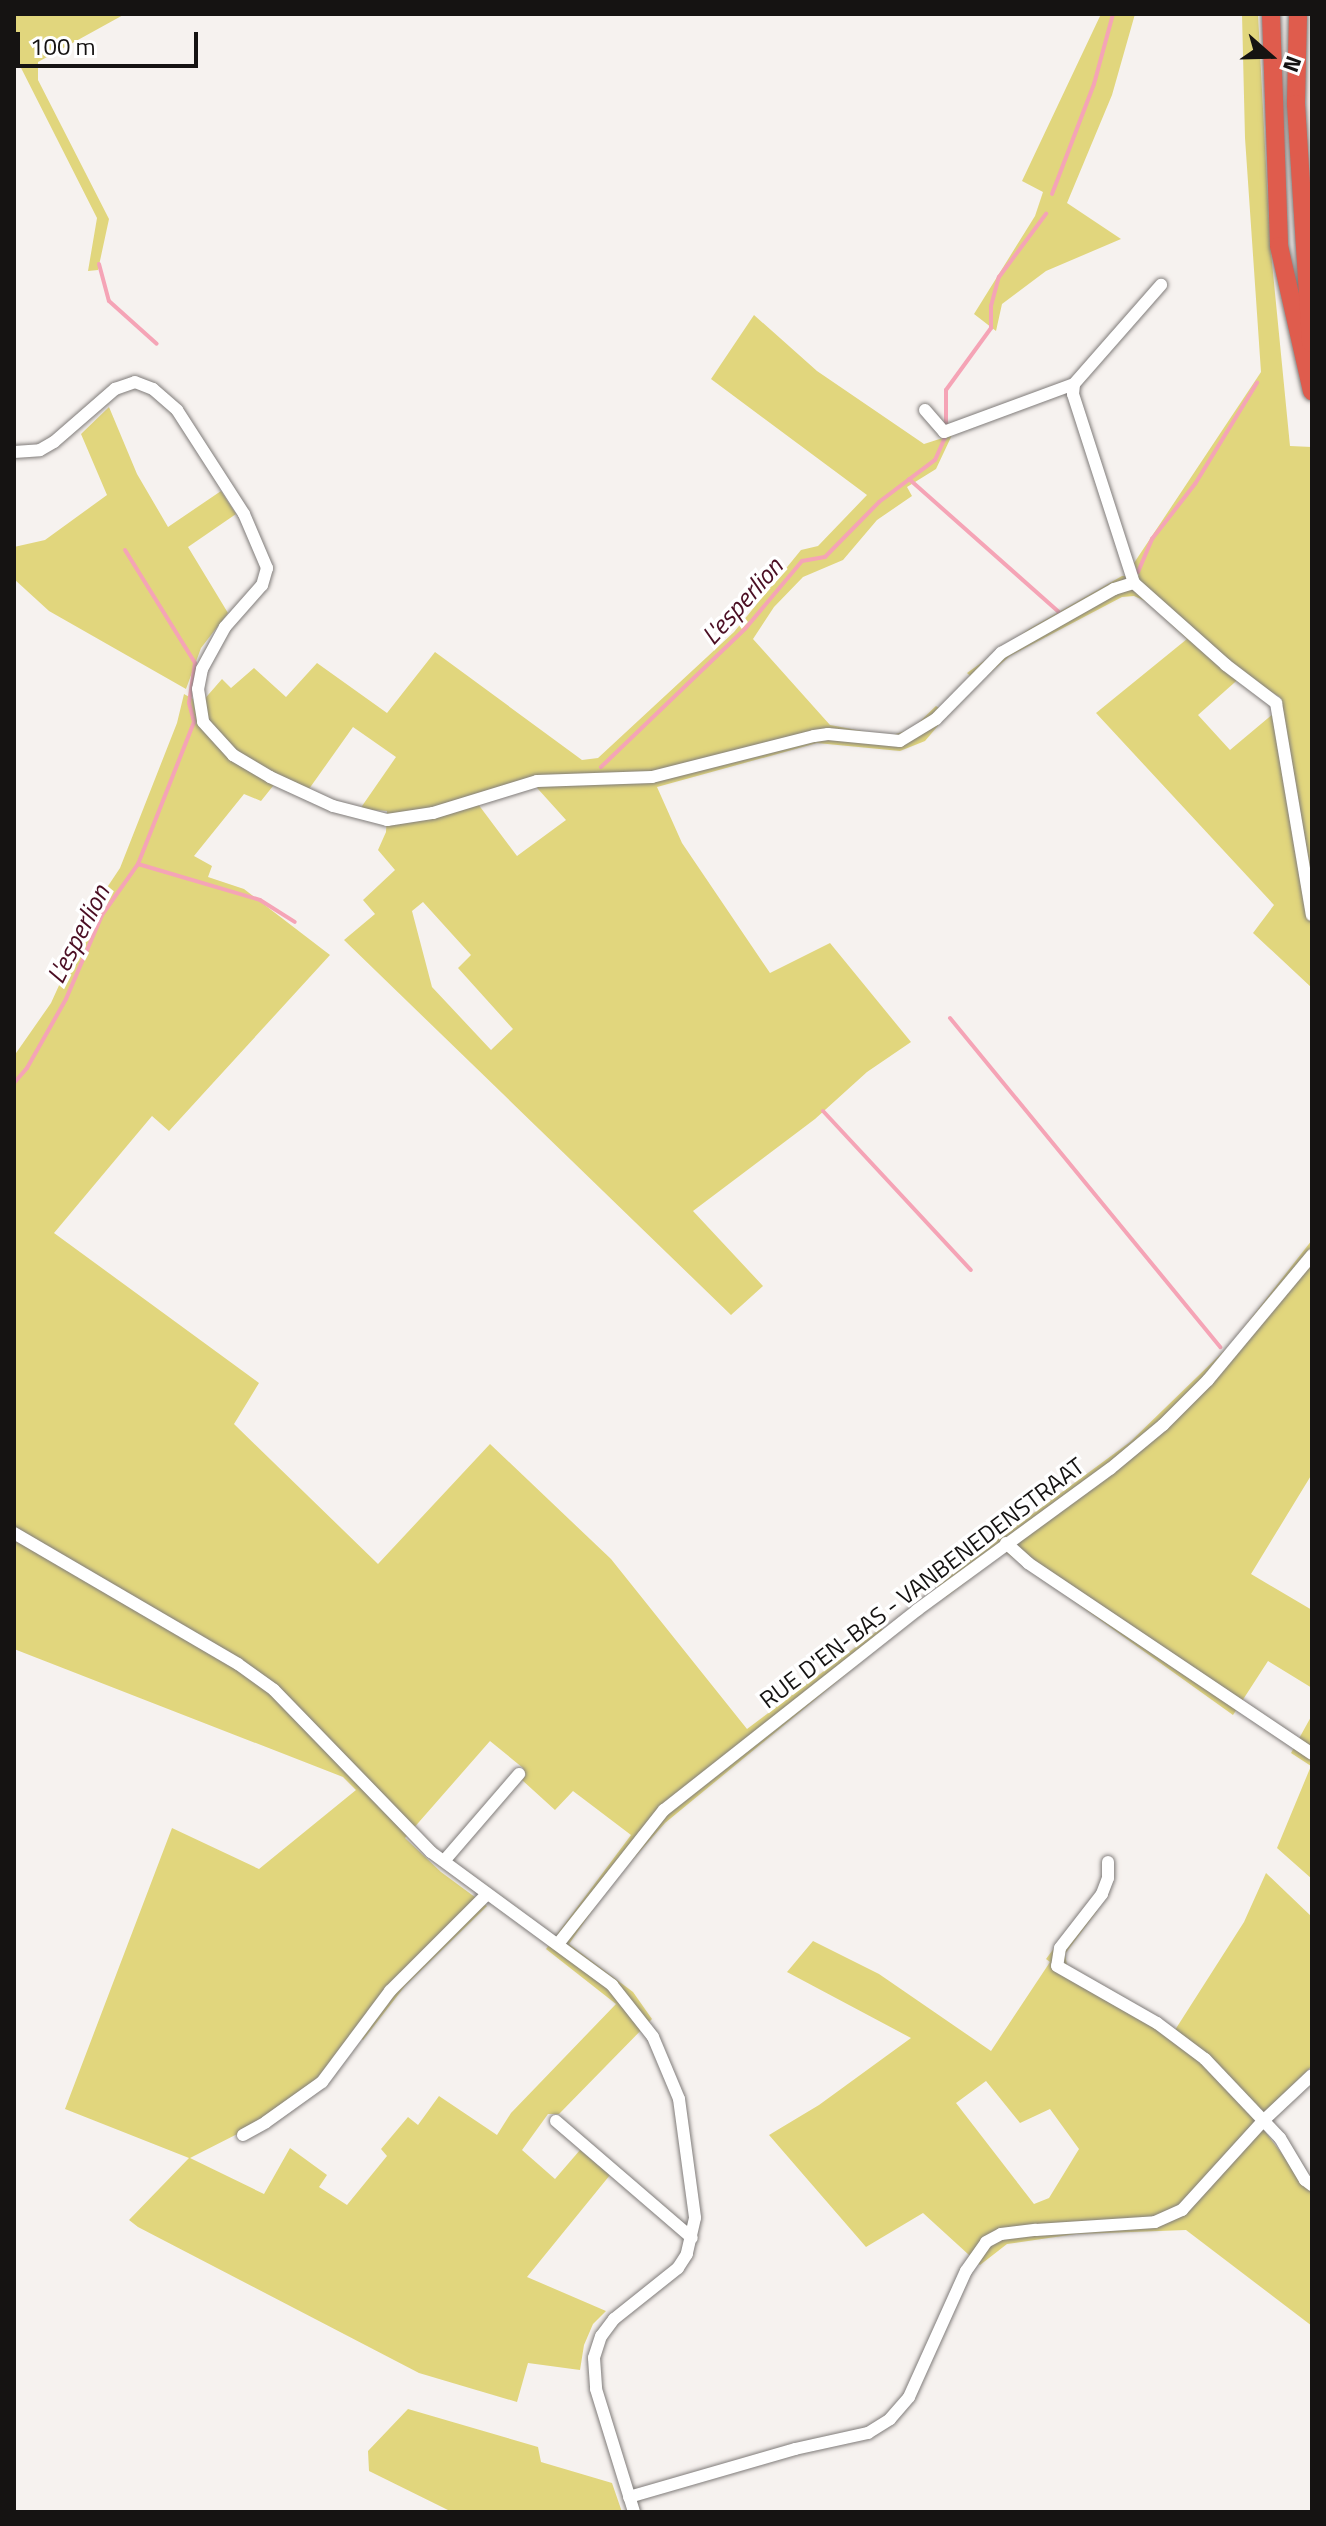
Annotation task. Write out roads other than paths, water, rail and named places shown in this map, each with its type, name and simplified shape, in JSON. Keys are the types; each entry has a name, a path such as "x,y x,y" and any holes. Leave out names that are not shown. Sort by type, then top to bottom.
{"highway":[{"path":"1271,14 1279,246 1312,391"},
{"path":"1298,14 1296,104 1312,349"}],"street":[{"path":"925,410 944,432 1074,384 1161,285"},
{"path":"14,452 40,450 54,442 115,389 135,382 153,389 177,410 244,514 267,568 262,585 225,627 202,669 198,689 203,722 233,755 270,777 333,806 387,820 433,813 537,781 664,775 814,736 828,734 900,741 936,719 1001,653 1114,589 1134,583"},
{"path":"1074,384 1073,394 1134,583 1226,665 1276,703 1312,915"},
{"name":"RUE D'EN-BAS - VANBENEDENSTRAAT","path":"558,1944 664,1810 711,1770 1006,1543 1110,1469 1163,1425 1208,1380 1312,1255"},
{"path":"14,1533 238,1664 274,1690 444,1861 612,1985 653,2037 668,2065 679,2099 694,2197 692,2238 678,2268 614,2319 601,2336 594,2358 596,2389 634,2512"},
{"path":"1006,1543 1028,1563 1312,1754"},
{"path":"444,1861 519,1774"},
{"path":"1108,1862 1108,1878 1102,1894 1060,1948 1057,1966 1157,2023 1205,2059 1280,2138 1312,2185"},
{"path":"243,2135 322,2082 390,1991 487,1894"},
{"path":"629,2497 795,2449 868,2433 890,2419 909,2397 966,2271 986,2242 1001,2234 1155,2222 1182,2210 1263,2121 1312,2075"},
{"path":"556,2121 692,2238"}],"waterway":[{"name":"L'esperlion","path":"1052,194 1094,84 1113,14"},
{"name":"L'esperlion","path":"946,428 946,390 991,328 991,306 999,277 1046,214"},
{"path":"99,264 109,301 157,344"},
{"path":"1138,572 1152,539 1195,484 1257,383"},
{"name":"L'esperlion","path":"601,767 745,629 802,561 825,557 879,502 935,460 945,438"},
{"path":"909,479 1059,612"},
{"path":"125,550 195,663 189,703 194,722 138,864"},
{"name":"L'esperlion","path":"14,1083 27,1068 66,999 102,915 138,864 260,900 295,922"},
{"path":"950,1018 1220,1347"},
{"path":"823,1111 971,1270"}]}
